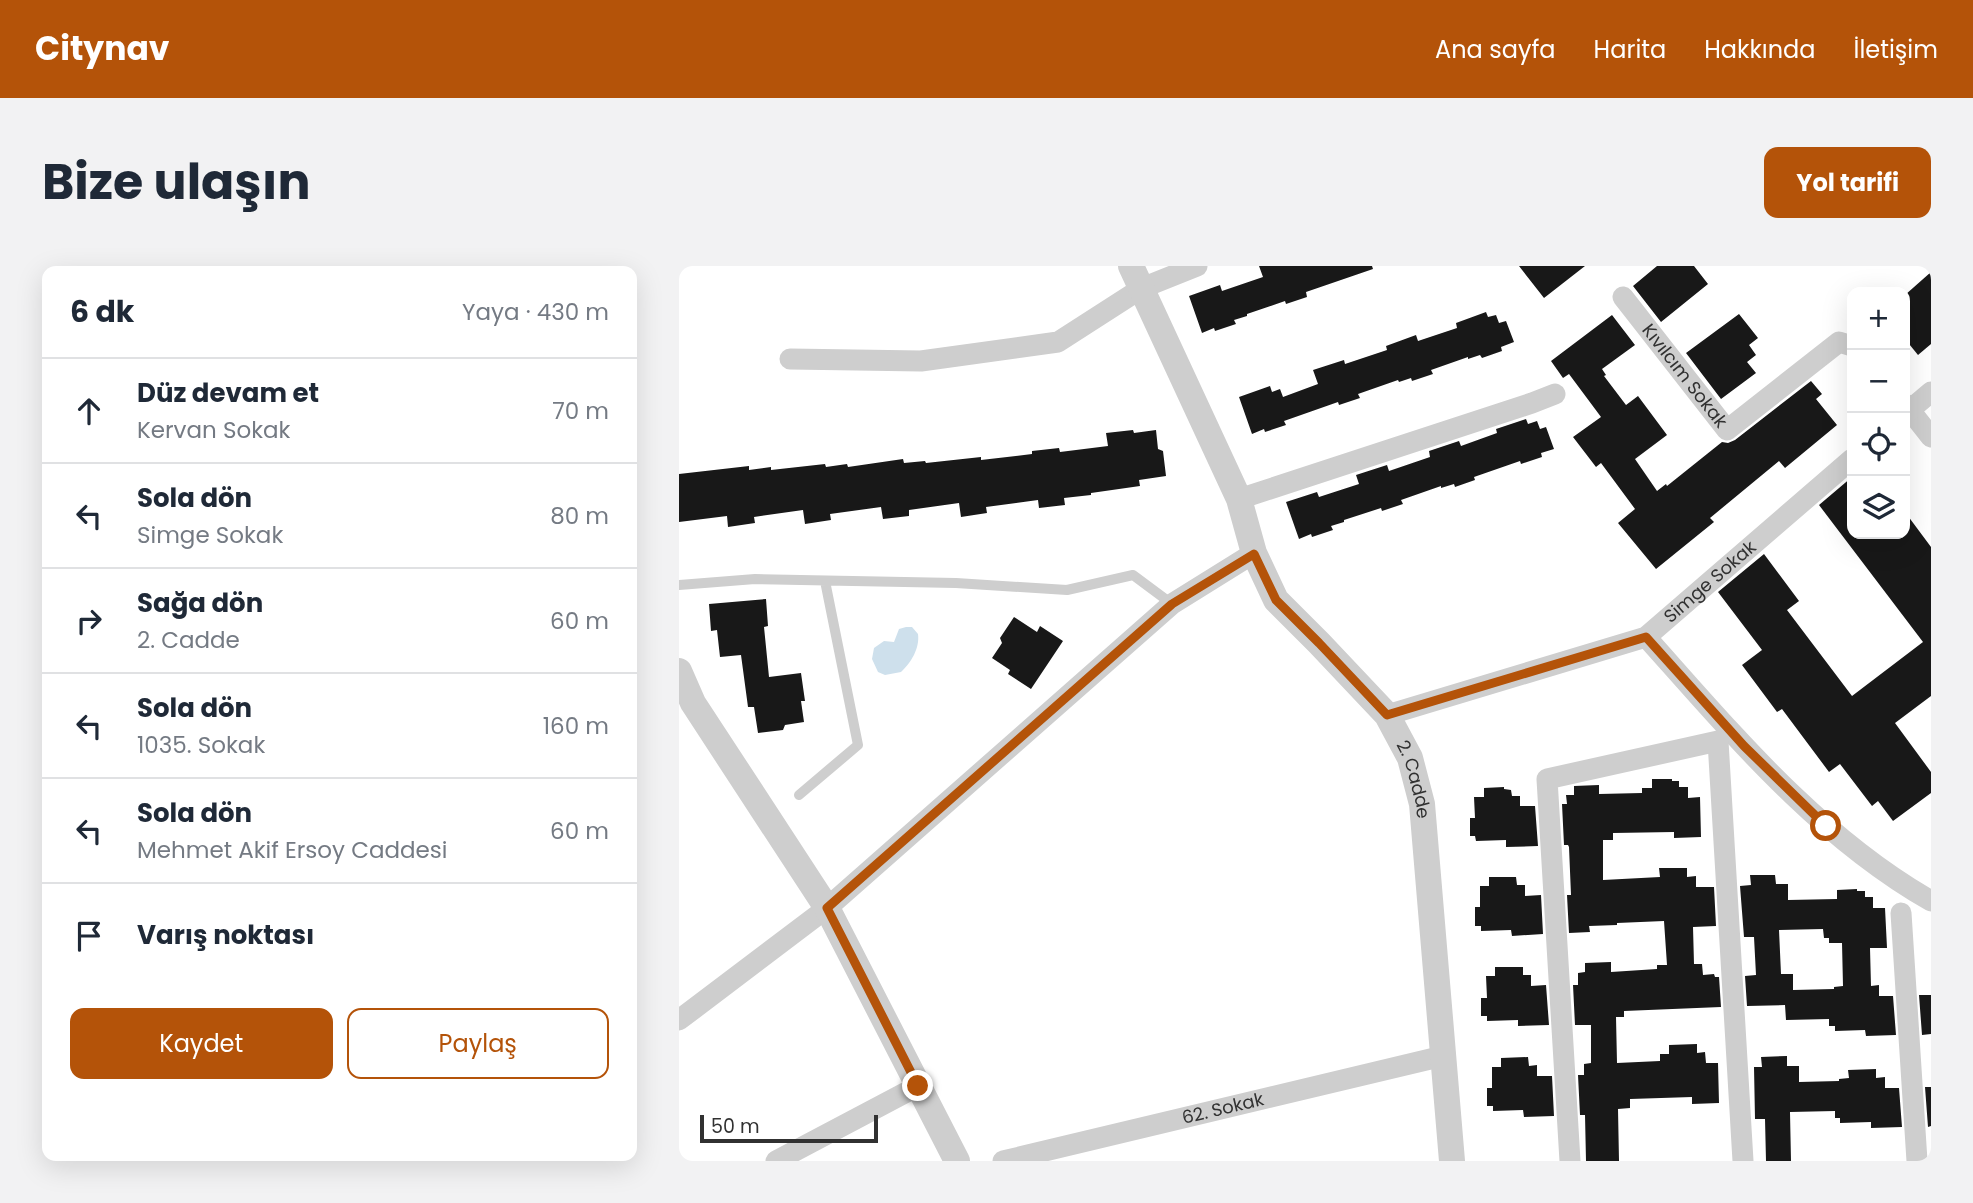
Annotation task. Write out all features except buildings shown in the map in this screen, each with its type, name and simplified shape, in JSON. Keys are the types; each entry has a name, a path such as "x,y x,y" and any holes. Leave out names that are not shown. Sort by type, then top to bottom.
{"street":[{"path":"790,359 921,361 1058,342 1137,277 1197,266"},
{"name":"2. Cadde","path":"1137,277 1239,499 1254,554 1276,600 1387,715 1409,758 1422,804 1452,1161"},
{"name":"Kıvılcım Sokak","path":"1623,297 1727,430 1839,342 1847,344"},
{"path":"1910,406 1931,391"},
{"path":"1239,499 1555,394"},
{"path":"1910,413 1931,437"},
{"name":"Simge Sokak","path":"1387,715 1646,637 1847,463"},
{"path":"679,1020 827,908 1172,604 1254,554"},
{"path":"1646,637 1744,746 1826,826 1905,886 1931,901"},
{"path":"679,671 686,706 827,908 957,1161"},
{"path":"1570,1161 1547,779 1718,741 1743,1161"},
{"path":"1901,913 1917,1161"},
{"name":"62. Sokak","path":"1003,1161 1443,1056"},
{"path":"776,1161 918,1086"}],"lane":[{"path":"679,585 755,579 956,583 1067,590 1133,575 1172,604"},
{"path":"799,795 858,745 825,581"}],"water":[{"path":"912,627 918,634 918,645 911,660 901,672 885,675 878,672 872,659 874,648 884,641 894,642 899,629"}],"route":[{"path":"918,1086 827,908 1172,604 1254,554 1276,600 1387,715 1646,637 1744,746 1826,826"}]}
